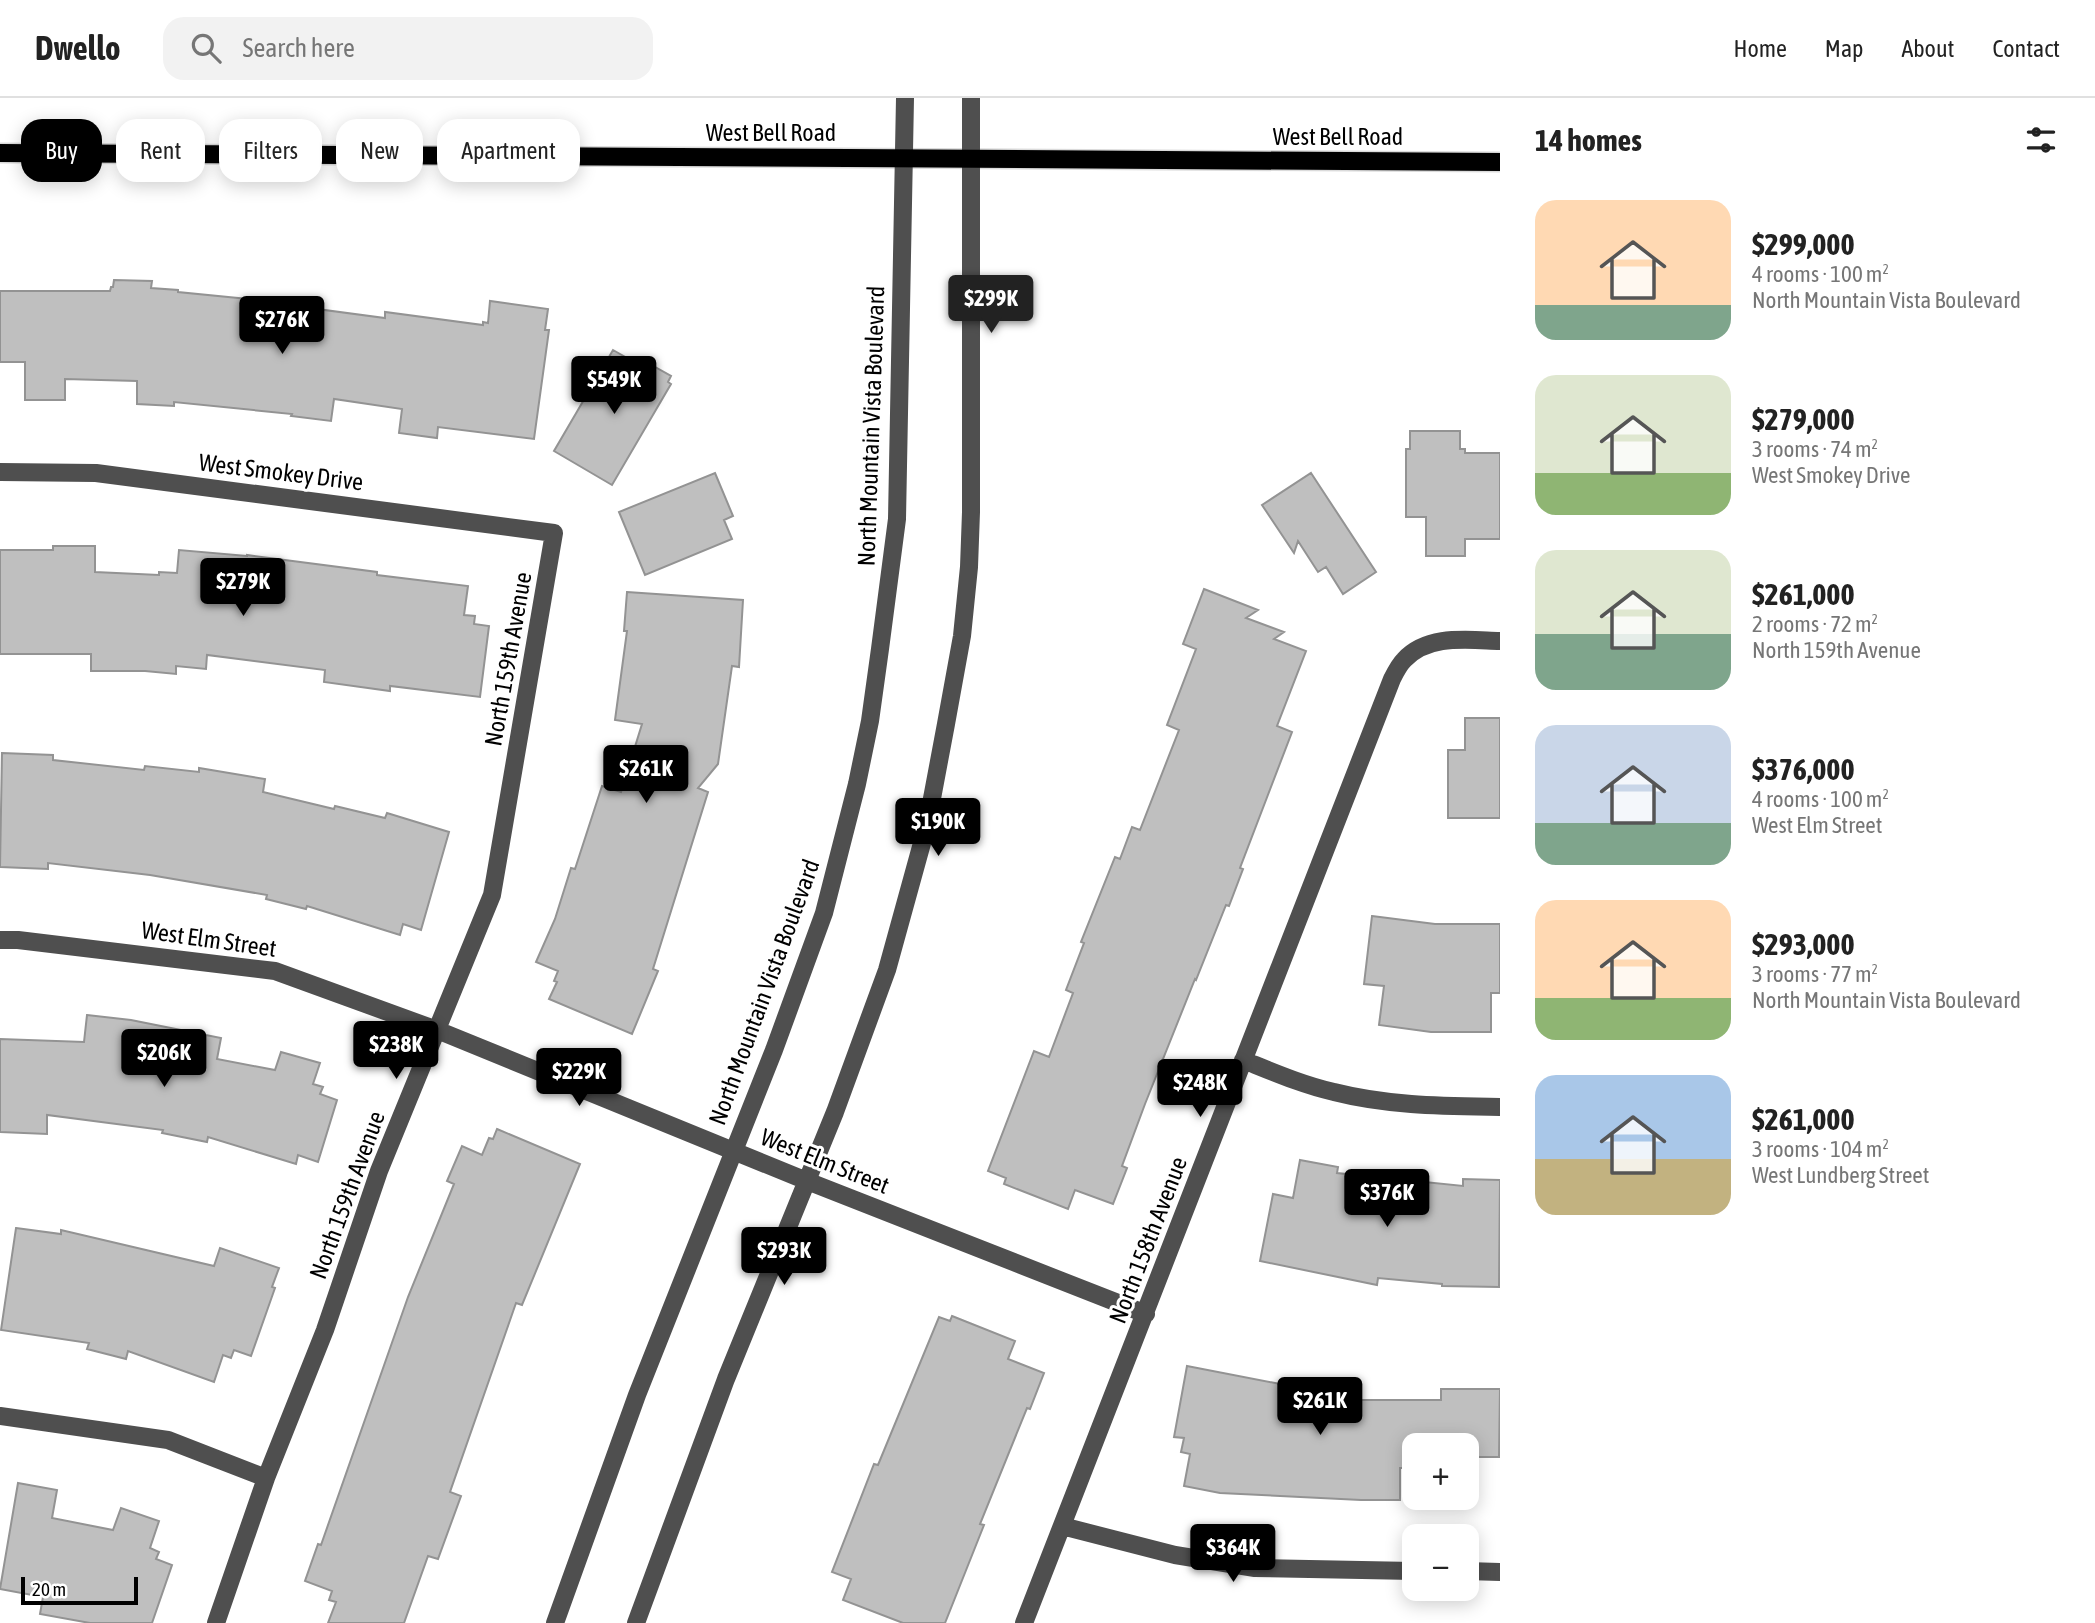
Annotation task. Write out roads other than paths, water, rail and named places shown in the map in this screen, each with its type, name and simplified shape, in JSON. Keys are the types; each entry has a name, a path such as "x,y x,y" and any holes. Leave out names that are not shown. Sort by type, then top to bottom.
{"main road":[{"name":"West Bell Road","path":"0,153 1500,162"}],"street":[{"name":"North Mountain Vista Boulevard","path":"555,1623 637,1395 774,1050 824,913 854,796 870,721 897,519 905,98"},
{"path":"636,1623 726,1379 840,1100 891,958 927,825 962,636 969,567 971,98"},
{"name":"West Smokey Drive","path":"0,472 96,473 554,533"},
{"name":"North 159th Avenue","path":"216,1623 266,1478 325,1330 379,1171 492,895 554,533"},
{"name":"North 158th Avenue","path":"1024,1623 1392,679 1402,661 1420,647 1439,641 1500,640"},
{"name":"West Elm Street","path":"0,940 275,971 437,1030 807,1181 1146,1314"},
{"path":"1243,1060 1300,1083 1365,1099 1430,1106 1500,1107"},
{"path":"0,1416 168,1440 266,1478"},
{"path":"1062,1526 1175,1555 1255,1568 1402,1571"},
{"path":"1479,1571 1500,1572"}]}
